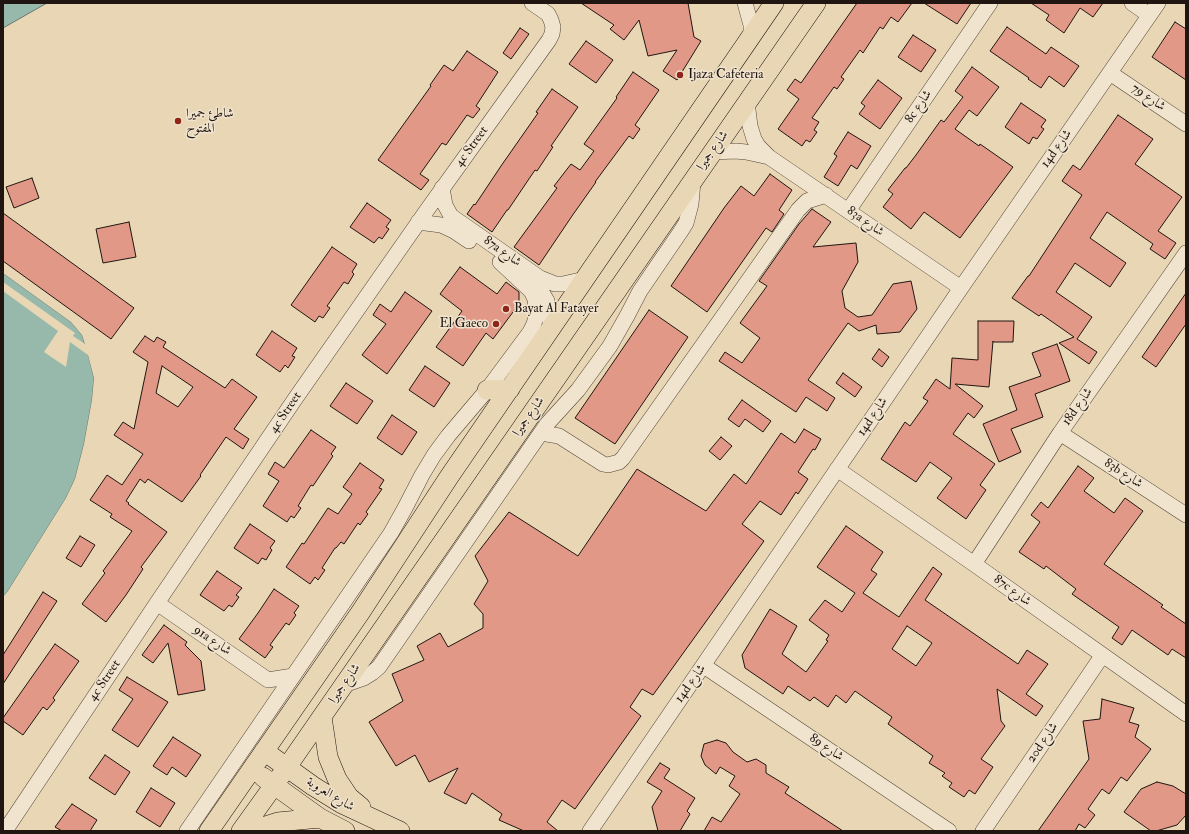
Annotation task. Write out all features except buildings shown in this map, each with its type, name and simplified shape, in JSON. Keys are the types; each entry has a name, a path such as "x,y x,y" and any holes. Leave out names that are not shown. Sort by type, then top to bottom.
{"main road":[{"path":"209,831 360,612 449,477 774,3"},
{"name":"شارع جميرا","path":"241,831 322,717 816,3"},
{"path":"487,390 510,389"},
{"path":"322,717 328,757 337,779 349,797 374,819"},
{"name":"شارع العروبة","path":"264,751 313,786 342,804 400,831"},
{"name":"شارع العروبة","path":"252,768 320,818 345,831"},
{"path":"250,831 278,822 320,818"}],"street":[{"name":"4c Street","path":"5,831 295,399 442,188 549,40 553,27 551,20 548,14 532,3"},
{"path":"745,3 752,25 751,36"},
{"name":"8c شارع","path":"848,211 990,3"},
{"path":"1132,3 1153,9"},
{"name":"14d شارع","path":"590,831 1153,9"},
{"name":"شارع 79","path":"1110,72 1186,124"},
{"name":"83a شارع","path":"748,102 750,126 754,139 758,146 769,157 961,288"},
{"name":"83a شارع","path":"712,152 746,152 769,157"},
{"path":"344,685 364,678 379,667 541,433 578,390 610,346 628,316 640,291 681,231 692,204 693,181"},
{"name":"87a شارع","path":"442,188 445,205 451,216 540,278 555,284 563,284 585,279"},
{"path":"541,433 554,435 564,439 602,464 608,465 619,462 798,210 807,201 826,195"},
{"name":"87a شارع","path":"418,222 435,224 448,228 535,284 540,289 547,301 549,308 550,331"},
{"name":"18d شارع","path":"974,564 1060,433 1186,253"},
{"path":"187,831 391,533 434,455 487,390 530,332 536,316 535,298 531,291 500,262"},
{"name":"83b شارع","path":"1060,433 1186,515"},
{"name":"87c شارع","path":"837,469 1186,714"},
{"name":"91a شارع","path":"157,603 268,680"},
{"name":"20d شارع","path":"983,831 1102,656"},
{"name":"شارع 89","path":"704,666 950,831"},
{"path":"272,707 268,680 293,676"}],"shaded area":[{"path":"3,3 47,3 3,28"},
{"path":"3,273 71,322 82,335 94,378 92,400 84,444 75,479 66,498 3,597"}],"pier":[{"path":"3,271 73,321 84,334 96,378 94,401 86,445 77,479 68,499 9,592 3,599 66,498 75,479 84,444 92,400 94,378 88,355 70,342 66,367 44,352 58,331 3,291 3,282 75,333 73,336 85,344 82,335 71,322 3,273"}],"place":[{"name":"Ijaza Cafeteria","path":"680,75"},
{"name":"شاطئ جميرا المفتوح","path":"178,121"},
{"name":"Bayat Al Fatayer","path":"506,309"},
{"name":"El Gaeco","path":"496,324"}]}
